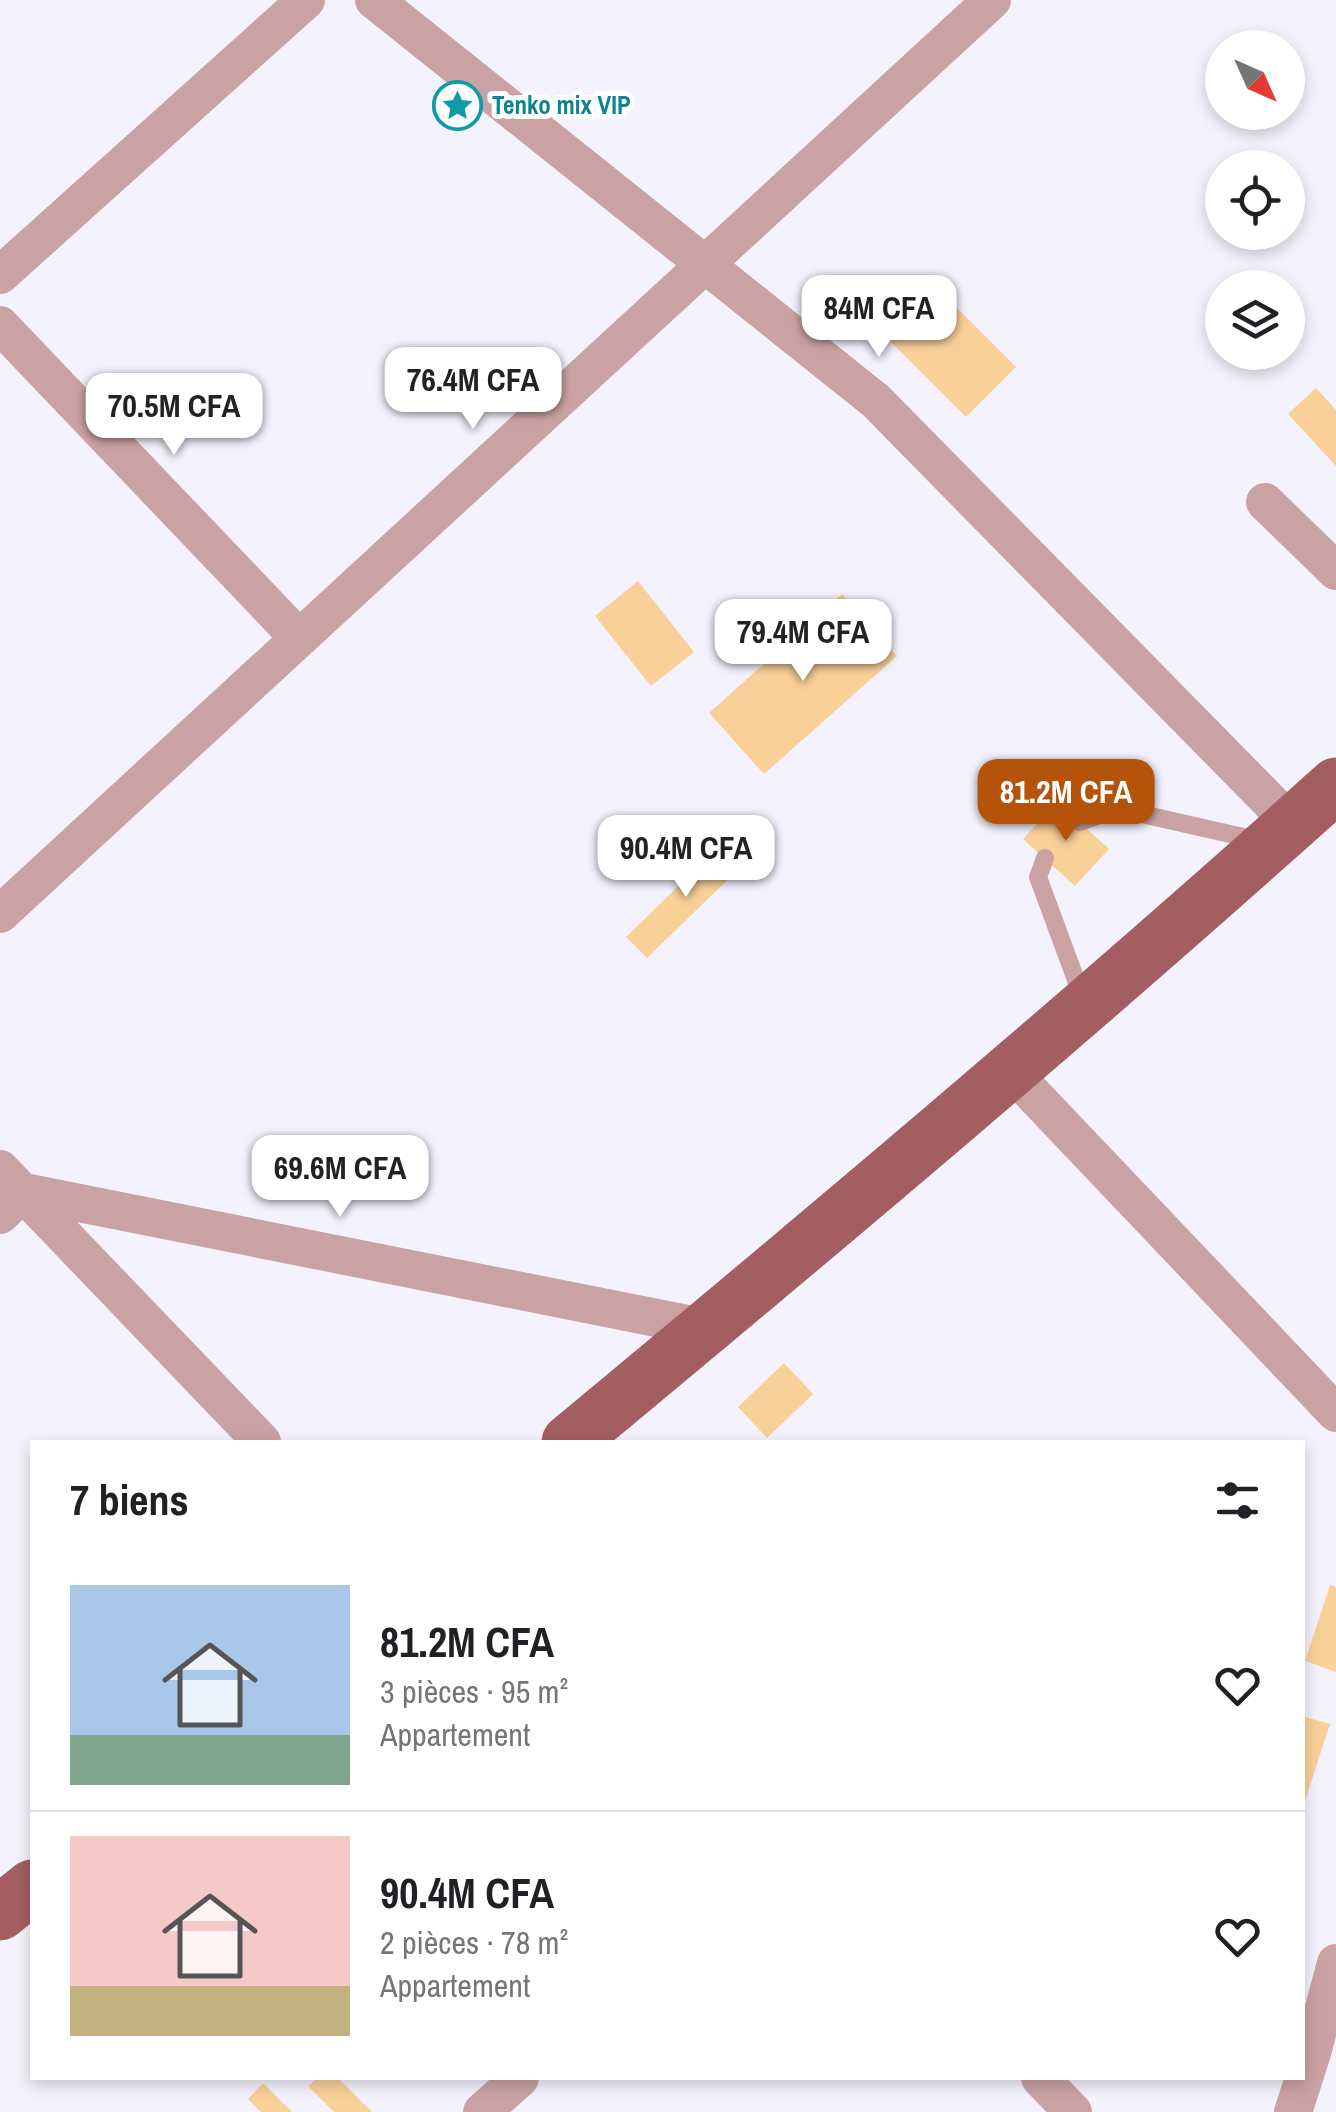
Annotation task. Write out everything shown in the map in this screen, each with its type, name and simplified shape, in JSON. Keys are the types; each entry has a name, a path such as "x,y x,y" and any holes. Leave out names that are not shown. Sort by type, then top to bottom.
{"main road":[{"path":"571,1440 1085,1006 1336,785"},
{"path":"0,1913 30,1888"}],"street":[{"path":"0,275 306,0"},
{"path":"374,0 876,401 1282,834"},
{"path":"0,914 992,0"},
{"path":"0,325 299,638"},
{"path":"1264,502 1336,572"},
{"path":"1010,1070 1336,1414"},
{"path":"8,1192 707,1328"},
{"path":"8,1192 260,1440"},
{"path":"1305,2075 1336,1963"},
{"path":"482,2112 518,2080"},
{"path":"1042,2080 1073,2112"},
{"path":"1293,2112 1303,2080"}],"lane":[{"path":"1080,822 1124,810 1282,834"},
{"path":"1045,858 1038,877 1085,1006"}],"building":[{"path":"934,285 1016,367 966,417 884,335"},
{"path":"1316,388 1336,410 1336,466 1288,414"},
{"path":"638,581 694,652 651,686 595,616"},
{"path":"842,594 897,656 764,774 709,713"},
{"path":"1057,802 1109,849 1075,886 1023,839"},
{"path":"724,842 745,863 647,958 626,937"},
{"path":"784,1363 813,1394 767,1438 738,1407"},
{"path":"1330,1585 1336,1587 1336,1672 1305,1661"},
{"path":"1305,1717 1330,1724 1305,1801"},
{"path":"315,2080 340,2080 372,2112 334,2112 308,2086"},
{"path":"263,2083 292,2112 261,2112 248,2099"}],"place":[{"name":"Tenko mix VIP","path":"457,105"}]}
